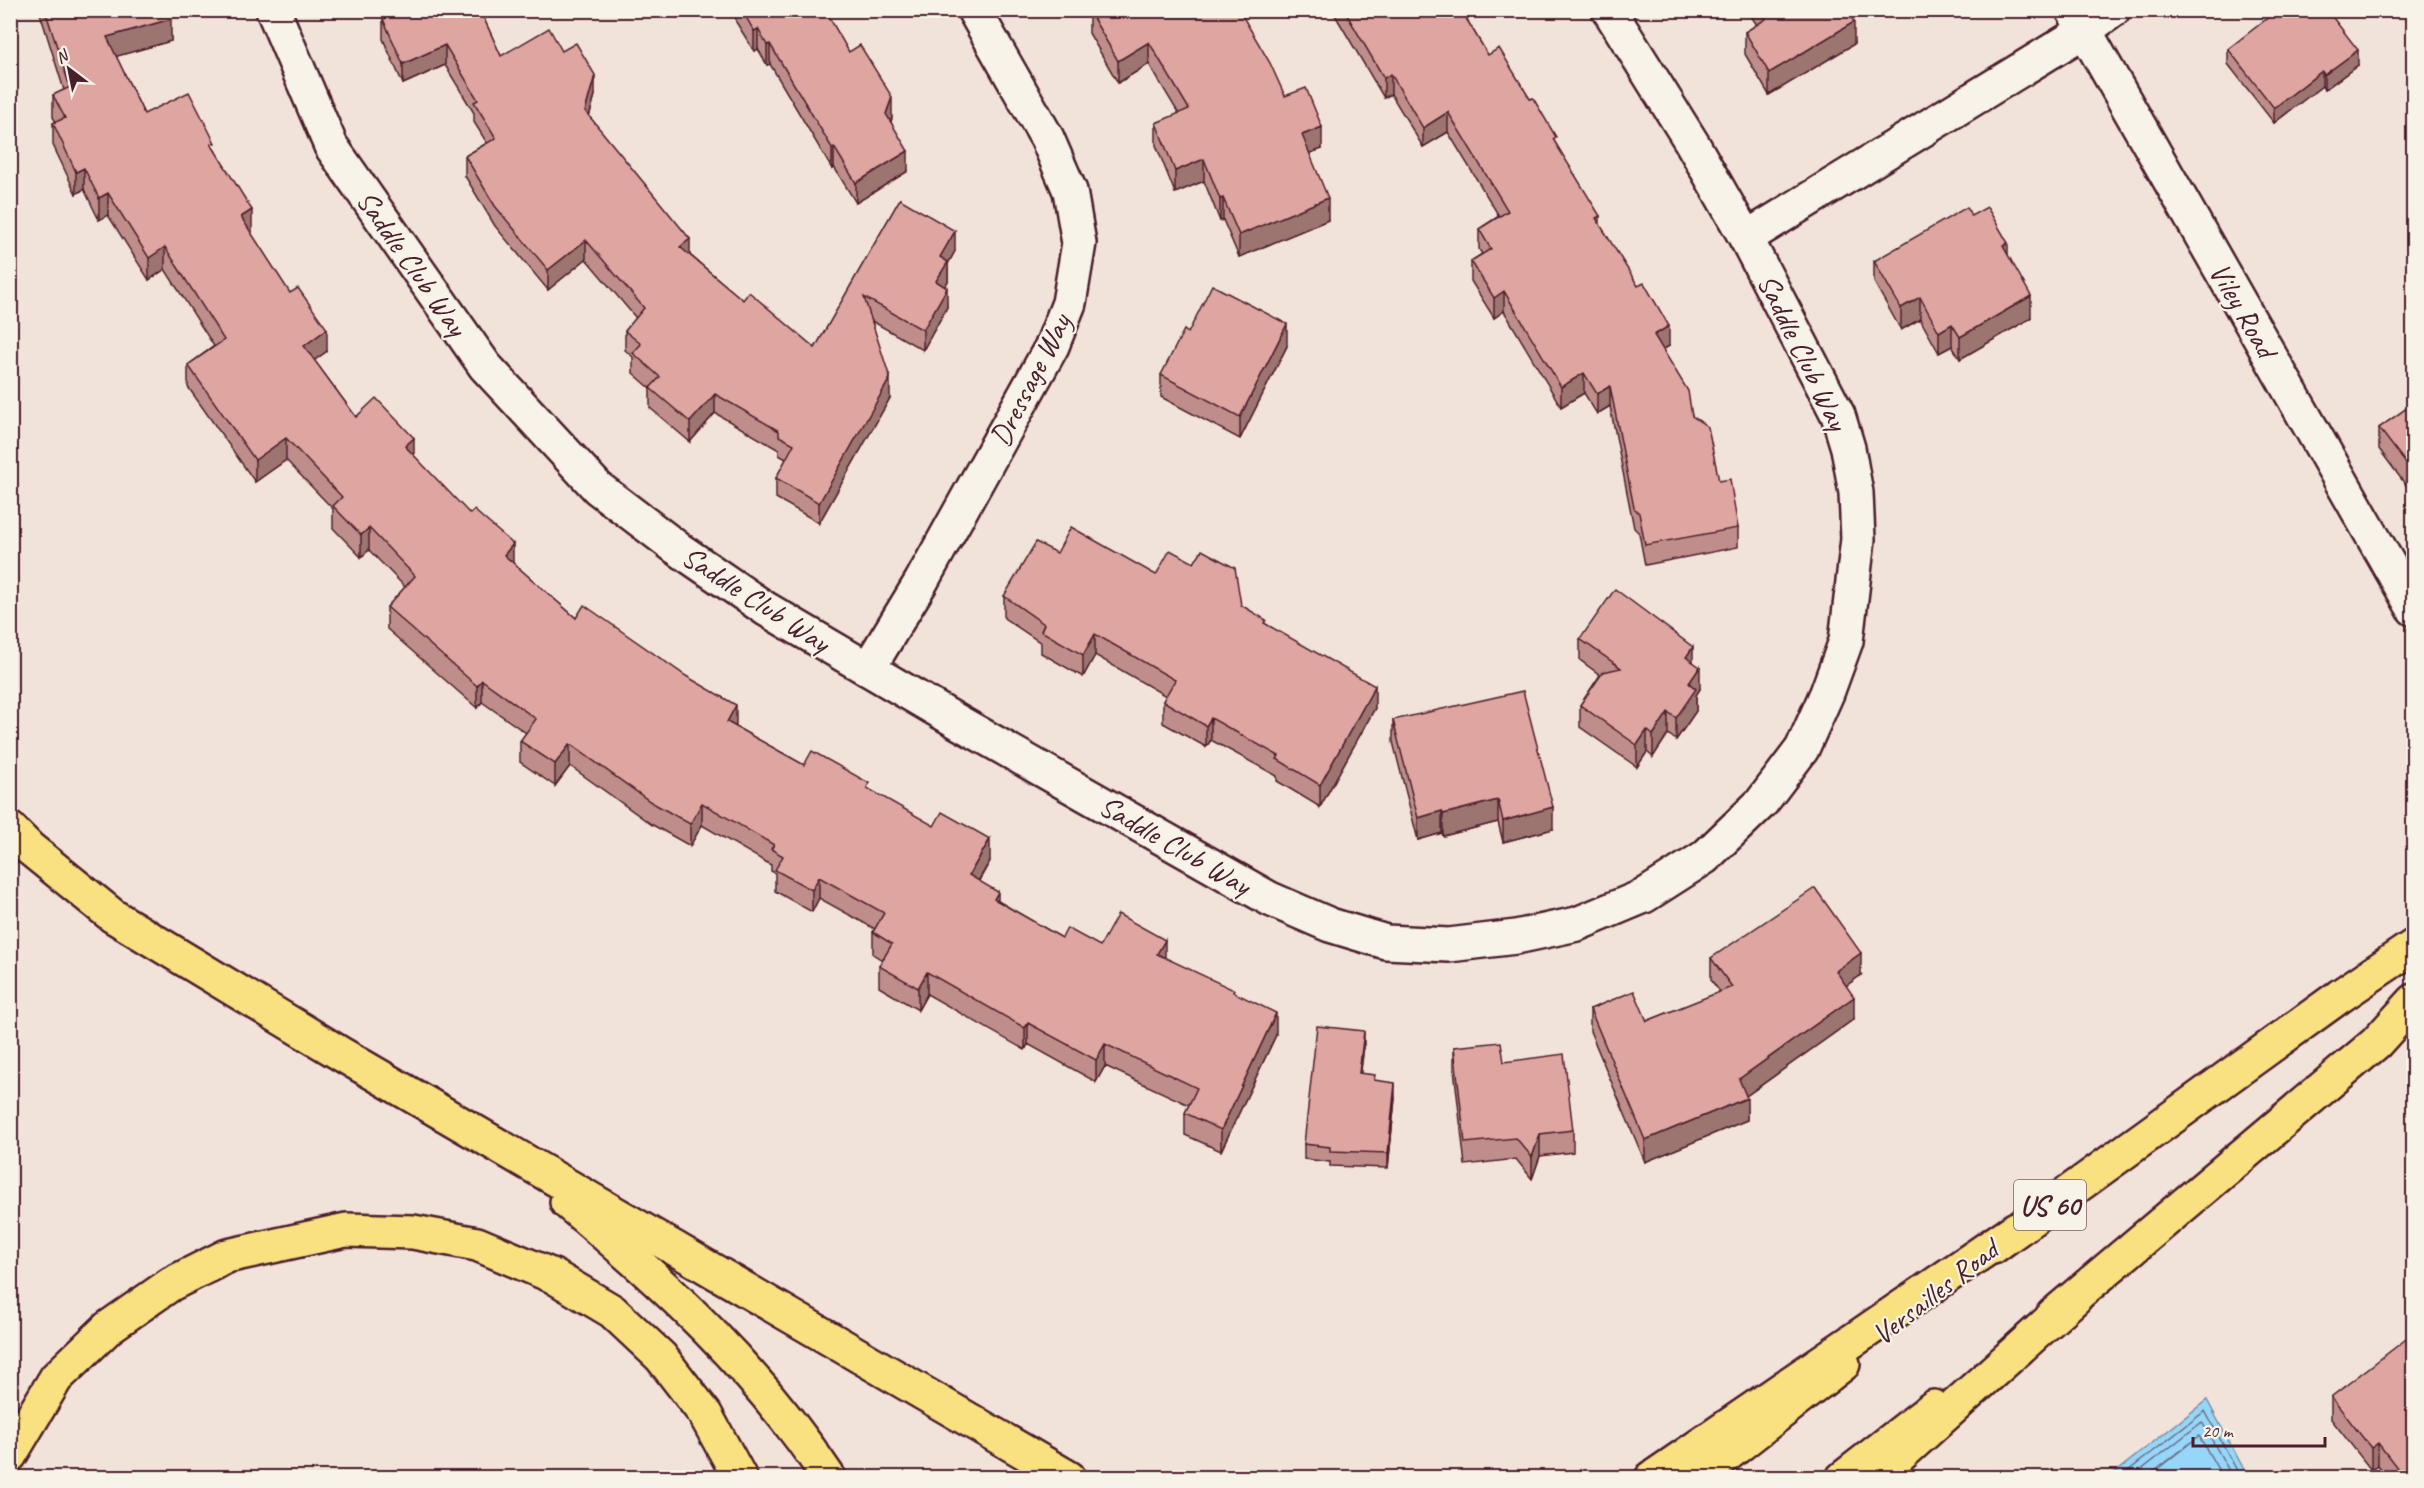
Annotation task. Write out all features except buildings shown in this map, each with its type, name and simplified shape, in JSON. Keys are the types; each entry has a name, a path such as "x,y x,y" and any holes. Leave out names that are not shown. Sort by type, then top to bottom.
{"main road":[{"path":"10,829 29,849 113,916 1069,1478"},
{"name":"Versailles Road","path":"1697,1478 2016,1229 2331,1002 2414,946"},
{"name":"US 60","path":"1843,1478 2075,1298 2376,1043 2414,1001"},
{"path":"491,1140 645,1267 712,1331 769,1399 829,1478"},
{"path":"1652,1478 2016,1229"},
{"path":"10,1455 56,1378 109,1326 171,1284 226,1256 346,1230 413,1232 477,1244 552,1276 612,1311 661,1357 674,1373 705,1414 740,1478"},
{"path":"1875,1478 2075,1298"}],"street":[{"name":"Saddle Club Way","path":"273,10 331,146 485,366 598,488 677,548 766,609 1270,899 1330,925 1386,942 1449,945 1516,938 1577,924 1644,896 1705,857 1762,802 1802,749 1827,693 1846,641 1858,539 1856,493 1848,448 1838,415 1746,238 1692,143 1609,10"},
{"name":"Dressage Way","path":"868,669 921,582 1047,356 1070,303 1079,243 1070,191 1047,138 974,10"},
{"name":"Saddle Club Way","path":"1746,238 2079,21 2113,10"},
{"name":"Viley Road","path":"2079,21 2414,609"}],"water":[{"path":"2207,1400 2248,1477 2109,1477"}]}
